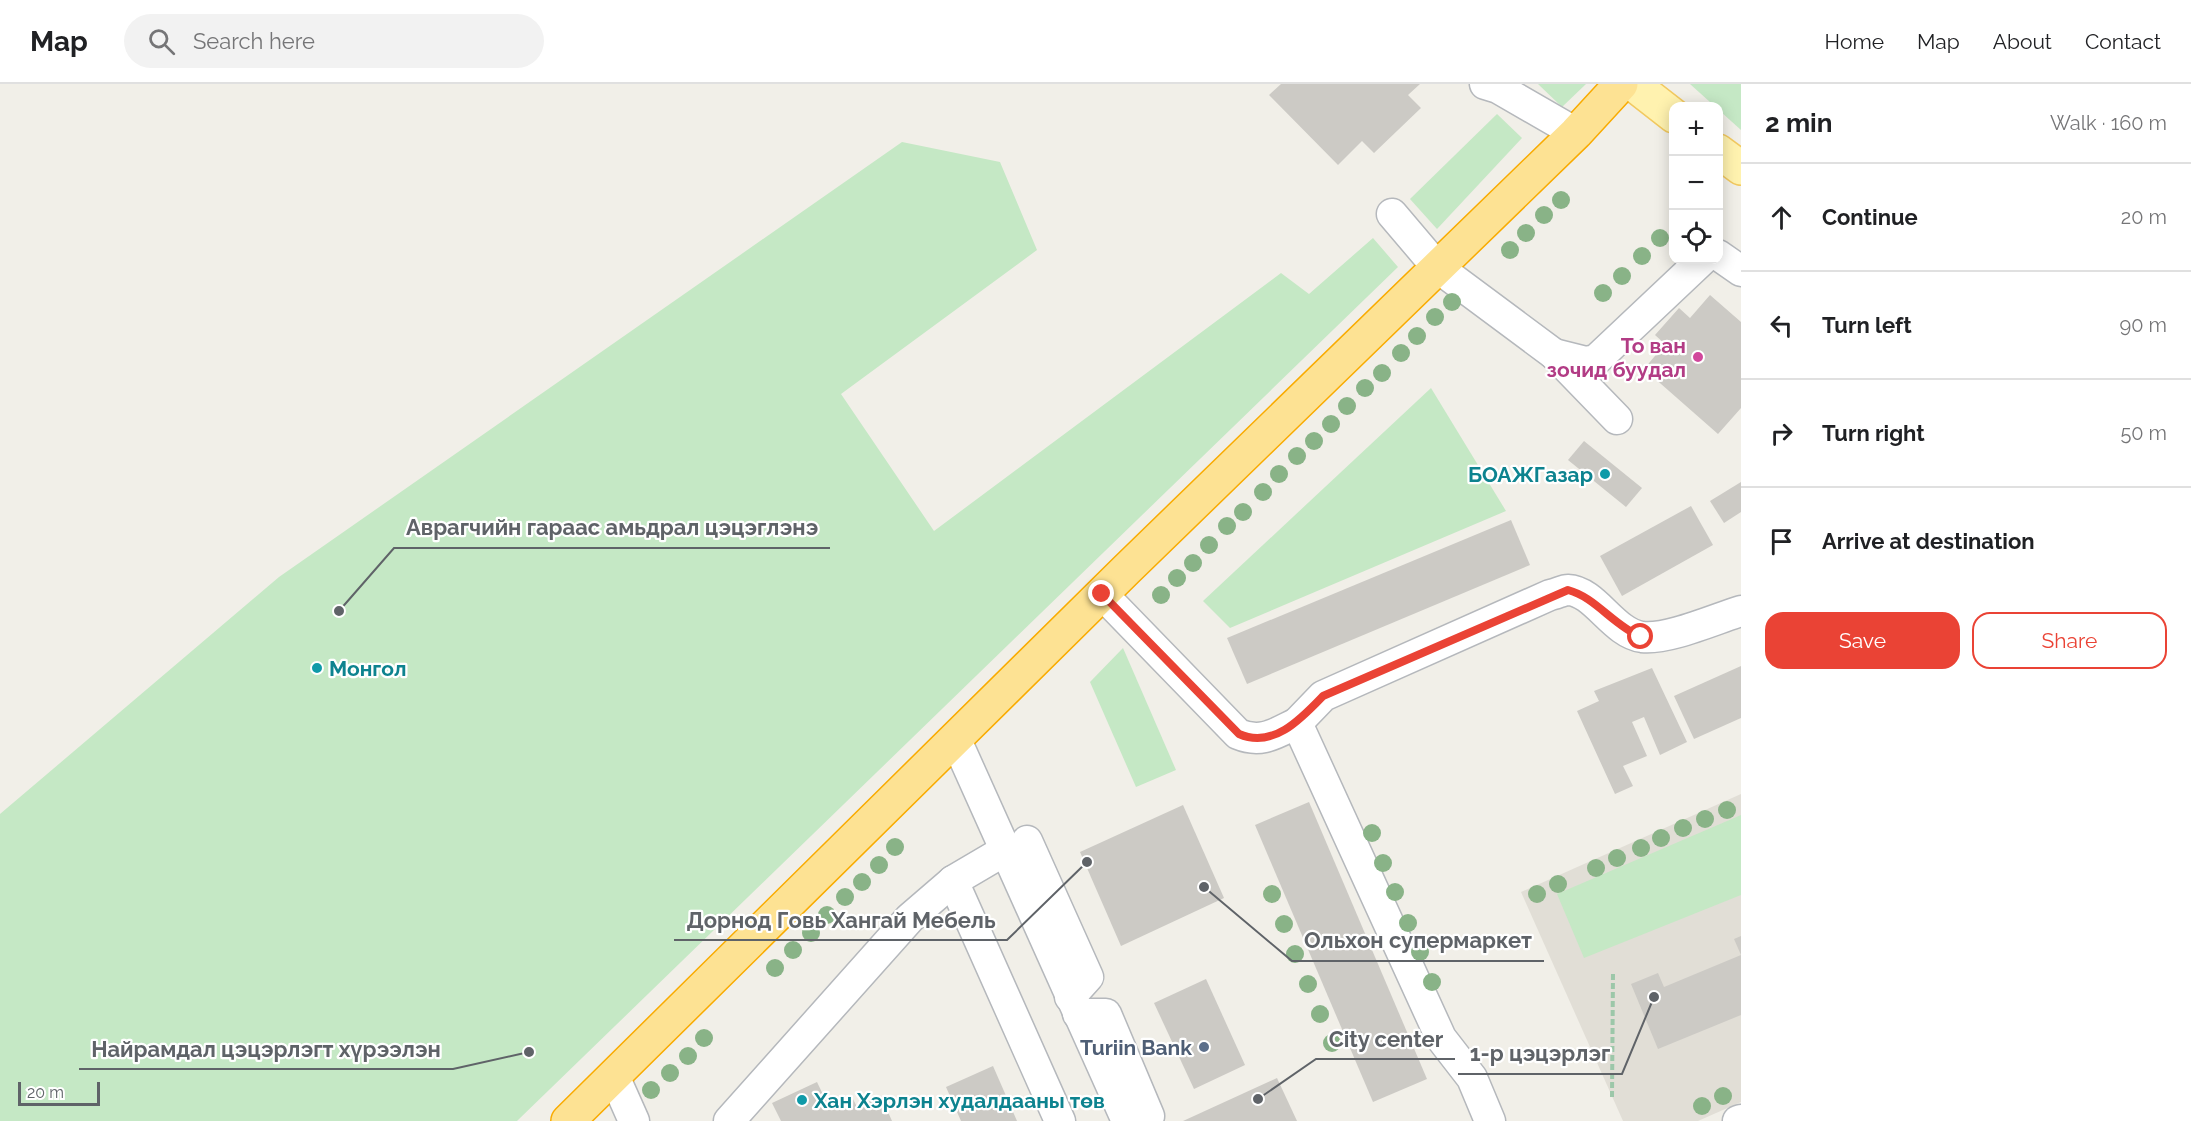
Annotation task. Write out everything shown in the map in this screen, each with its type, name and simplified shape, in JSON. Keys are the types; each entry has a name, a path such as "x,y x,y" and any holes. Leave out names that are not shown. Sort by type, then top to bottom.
{"highway":[{"path":"568,1121 1102,594 1576,133 1621,84"}],"main road":[{"path":"1633,84 1669,112"},
{"path":"1723,154 1741,168"}],"street":[{"path":"1485,84 1498,88 1576,133"},
{"path":"1392,214 1437,267 1554,354 1617,419"},
{"path":"1723,258 1741,271"},
{"path":"1554,354 1586,362 1596,360 1698,264"},
{"path":"1102,594 1239,734 1252,740 1268,737 1298,723 1323,696 1568,590 1581,594 1623,629 1641,637 1660,636 1741,611"},
{"path":"1298,723 1441,1038 1472,1078 1490,1121"},
{"path":"956,740 1015,846 1074,1006 1141,1120"},
{"path":"729,1121 910,918 953,881 1015,846"},
{"path":"953,881 1060,1121"},
{"path":"614,1076 634,1121"}],"path":[{"path":"1612,1097 1613,973"}],"shaded area":[{"path":"1741,794 1741,1102 1698,1121 1623,1121 1521,892"}],"green space":[{"path":"1538,84 1586,84 1562,107"},
{"path":"1690,84 1741,84 1741,130 1723,114 1723,102 1710,102"},
{"path":"1497,114 1522,138 1437,229 1410,199"},
{"path":"902,142 1000,162 1037,250 841,394 934,531 1281,273 1309,294 1373,238 1398,267 517,1121 0,1121 0,814 279,577"},
{"path":"1431,388 1506,511 1230,628 1203,601"},
{"path":"1123,648 1176,770 1136,787 1090,682"},
{"path":"1741,815 1741,895 1584,958 1557,894"}],"building":[{"path":"1281,84 1420,84 1408,95 1421,108 1374,153 1362,141 1338,165 1269,95"},
{"name":"То ван зочид буудал","path":"1710,295 1741,322 1741,408 1718,434 1644,369 1665,344 1655,335 1679,308 1690,318"},
{"name":"БОАЖГазар","path":"1584,441 1642,488 1626,507 1568,460"},
{"path":"1741,482 1741,512 1724,523 1710,501"},
{"path":"1691,506 1713,545 1622,596 1600,556"},
{"path":"1511,520 1530,565 1247,684 1227,638"},
{"path":"1741,666 1741,718 1694,739 1674,696"},
{"path":"1652,668 1687,742 1660,755 1644,717 1632,722 1647,756 1623,766 1633,786 1615,794 1577,711 1599,701 1594,691"},
{"path":"1309,802 1427,1079 1373,1102 1255,825"},
{"path":"1183,805 1224,898 1121,946 1080,852"},
{"path":"1741,936 1741,955 1734,939"},
{"path":"1741,955 1741,1015 1658,1049 1631,984 1658,973 1664,987"},
{"path":"1206,979 1245,1065 1194,1089 1154,1003"},
{"path":"993,1066 1017,1121 961,1121 946,1087"},
{"path":"1277,1078 1297,1121 1183,1121"},
{"name":"Хан Хэрлэн худалдааны төв","path":"817,1082 828,1105 851,1095 857,1107 881,1096 892,1121 781,1121 772,1103"}],"place":[{"name":"То ван зочид буудал","path":"1698,357"},
{"name":"БОАЖГазар","path":"1605,474"},
{"name":"Аврагчийн гараас амьдрал цэцэглэнэ","path":"339,611"},
{"name":"Монгол","path":"317,668"},
{"name":"Дорнод Говь Хангай Мебель","path":"1087,862"},
{"name":"Ольхон супермаркет","path":"1204,887"},
{"name":"1-р цэцэрлэг","path":"1654,997"},
{"name":"Turiin Bank","path":"1204,1047"},
{"name":"Найрамдал цэцэрлэгт хүрээлэн","path":"529,1052"},
{"name":"City center","path":"1258,1099"},
{"name":"Хан Хэрлэн худалдааны төв","path":"802,1100"}],"route":[{"path":"1102,594 1239,734 1252,740 1268,737 1298,723 1323,696 1550,595 1568,590 1581,594 1623,629 1641,637"}]}
